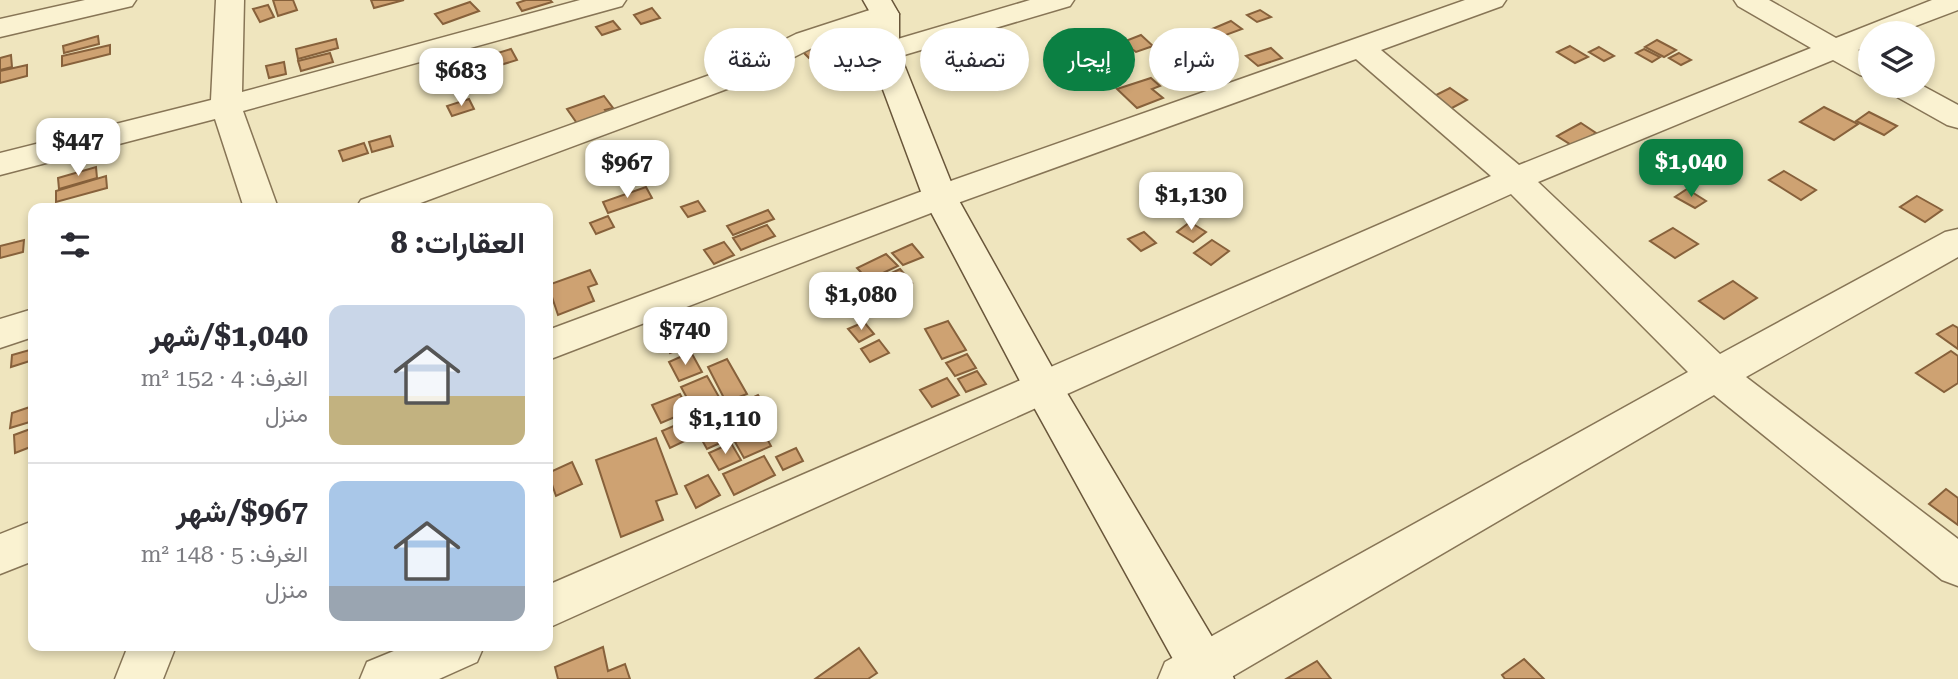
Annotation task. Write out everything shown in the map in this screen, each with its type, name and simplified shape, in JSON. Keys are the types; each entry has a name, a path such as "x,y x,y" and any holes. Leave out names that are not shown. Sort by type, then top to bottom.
{"street":[{"path":"0,28 122,0"},
{"path":"230,0 226,106 259,203"},
{"path":"906,46 1060,0"},
{"path":"1403,0 1435,18"},
{"path":"553,343 940,197 1361,48 1435,18 1492,0"},
{"path":"1748,0 1858,62"},
{"path":"1905,21 1958,0"},
{"path":"0,164 226,106 598,2"},
{"path":"387,203 732,77 881,7 882,28"},
{"path":"553,605 1515,179 1858,39"},
{"path":"1361,48 1515,179 1716,375 1958,566"},
{"path":"899,91 940,197 1198,675 1716,375 1958,241"},
{"path":"1922,98 1958,118"},
{"path":"0,334 28,325"},
{"path":"0,554 28,543"},
{"path":"139,679 150,651"},
{"path":"385,679 449,651"}],"building":[{"path":"273,0 293,0 297,10 278,16"},
{"path":"371,0 404,0 374,8"},
{"path":"526,0 552,2 522,11 517,3"},
{"path":"470,2 479,11 443,24 435,14"},
{"path":"268,5 274,17 260,22 253,9"},
{"path":"652,8 660,18 641,24 634,15"},
{"path":"1260,10 1271,17 1257,22 1247,15"},
{"path":"613,21 620,29 602,35 596,27"},
{"path":"1231,21 1242,29 1239,30 1239,28 1214,28"},
{"path":"1141,35 1149,42 1149,47 1136,52 1135,37"},
{"path":"98,36 99,44 64,53 63,46"},
{"path":"336,39 338,48 298,59 296,49"},
{"path":"1657,40 1676,50 1664,57 1645,47"},
{"path":"110,45 110,54 62,66 62,56"},
{"path":"1570,46 1588,57 1575,63 1557,52"},
{"path":"1599,47 1614,56 1604,61 1589,52"},
{"path":"1271,48 1282,58 1258,66 1246,56"},
{"path":"511,49 517,60 497,66 491,55"},
{"path":"1644,49 1660,57 1652,62 1636,53"},
{"path":"330,53 333,62 301,71 298,61"},
{"path":"1679,53 1691,60 1681,65 1669,58"},
{"path":"11,55 12,67 0,70 0,58"},
{"path":"284,62 286,74 269,78 266,66"},
{"path":"27,65 27,76 0,83 0,71"},
{"path":"1149,79 1149,91 1154,91 1163,98 1137,108 1119,91 1135,91 1135,83"},
{"path":"1450,88 1467,100 1450,109 1432,97"},
{"path":"604,96 613,108 605,110 611,119 581,129 567,109"},
{"path":"469,99 474,109 452,116 447,106"},
{"path":"1824,107 1858,124 1834,140 1800,122"},
{"path":"1869,112 1897,126 1884,135 1856,121"},
{"path":"1581,123 1596,133 1573,146 1557,136"},
{"path":"390,136 393,146 372,152 369,142"},
{"path":"364,143 368,153 343,161 339,151"},
{"path":"96,167 97,178 59,189 58,178"},
{"path":"1784,171 1816,190 1801,200 1769,180"},
{"path":"106,176 107,188 56,202 56,191"},
{"path":"646,187 652,198 608,213 603,202"},
{"path":"1687,189 1706,201 1695,208 1675,197"},
{"path":"1917,196 1942,210 1925,222 1900,207"},
{"path":"698,201 705,211 688,217 681,207"},
{"path":"768,210 774,219 733,235 727,226"},
{"path":"608,216 614,227 596,234 590,223"},
{"path":"1190,222 1206,232 1193,242 1177,232"},
{"path":"767,225 775,236 741,250 733,238"},
{"path":"1673,228 1698,244 1675,258 1650,241"},
{"path":"1144,232 1156,243 1141,251 1128,239"},
{"path":"24,240 23,252 0,258 0,246"},
{"path":"1212,240 1229,251 1211,265 1194,253"},
{"path":"724,242 734,255 714,264 704,250"},
{"path":"912,244 923,257 903,265 892,253"},
{"path":"886,254 898,266 868,280 857,268"},
{"path":"900,269 912,283 885,297 872,282"},
{"path":"590,270 597,284 588,287 594,301 558,315 553,300 553,283"},
{"path":"1733,281 1757,298 1724,319 1699,301"},
{"path":"948,321 966,350 942,359 925,329"},
{"path":"864,322 874,334 859,342 848,329"},
{"path":"700,323 708,339 670,353 662,337"},
{"path":"1953,325 1958,328 1958,349 1937,334"},
{"path":"879,340 889,353 870,362 861,349"},
{"path":"28,350 28,362 11,367 12,355"},
{"path":"1951,351 1958,356 1958,383 1944,392 1916,373"},
{"path":"691,352 702,372 679,381 669,362"},
{"path":"967,354 976,368 955,376 946,363"},
{"path":"727,359 747,394 726,402 708,367"},
{"path":"977,371 986,384 966,392 958,379"},
{"path":"707,376 719,397 693,409 681,387"},
{"path":"947,378 959,395 932,407 920,390"},
{"path":"680,394 689,411 661,423 652,405"},
{"path":"758,395 769,413 744,424 733,407"},
{"path":"28,408 28,423 10,428 12,413"},
{"path":"724,411 738,435 707,449 693,424"},
{"path":"685,421 693,437 670,448 662,431"},
{"path":"28,430 28,448 15,453 14,435"},
{"path":"762,430 771,446 744,458 735,442"},
{"path":"656,438 677,494 656,501 663,520 621,537 596,460"},
{"path":"731,443 741,460 719,470 709,453"},
{"path":"796,448 803,461 783,470 776,457"},
{"path":"764,456 775,475 734,495 723,474"},
{"path":"572,462 582,484 556,496 553,471"},
{"path":"708,475 720,495 696,508 685,486"},
{"path":"1946,489 1958,498 1958,525 1929,504"},
{"path":"603,647 608,671 625,664 630,679 558,679 555,667"},
{"path":"859,648 877,673 868,679 815,679"},
{"path":"1524,659 1544,679 1505,679 1502,675"},
{"path":"1317,661 1331,679 1286,679"}]}
